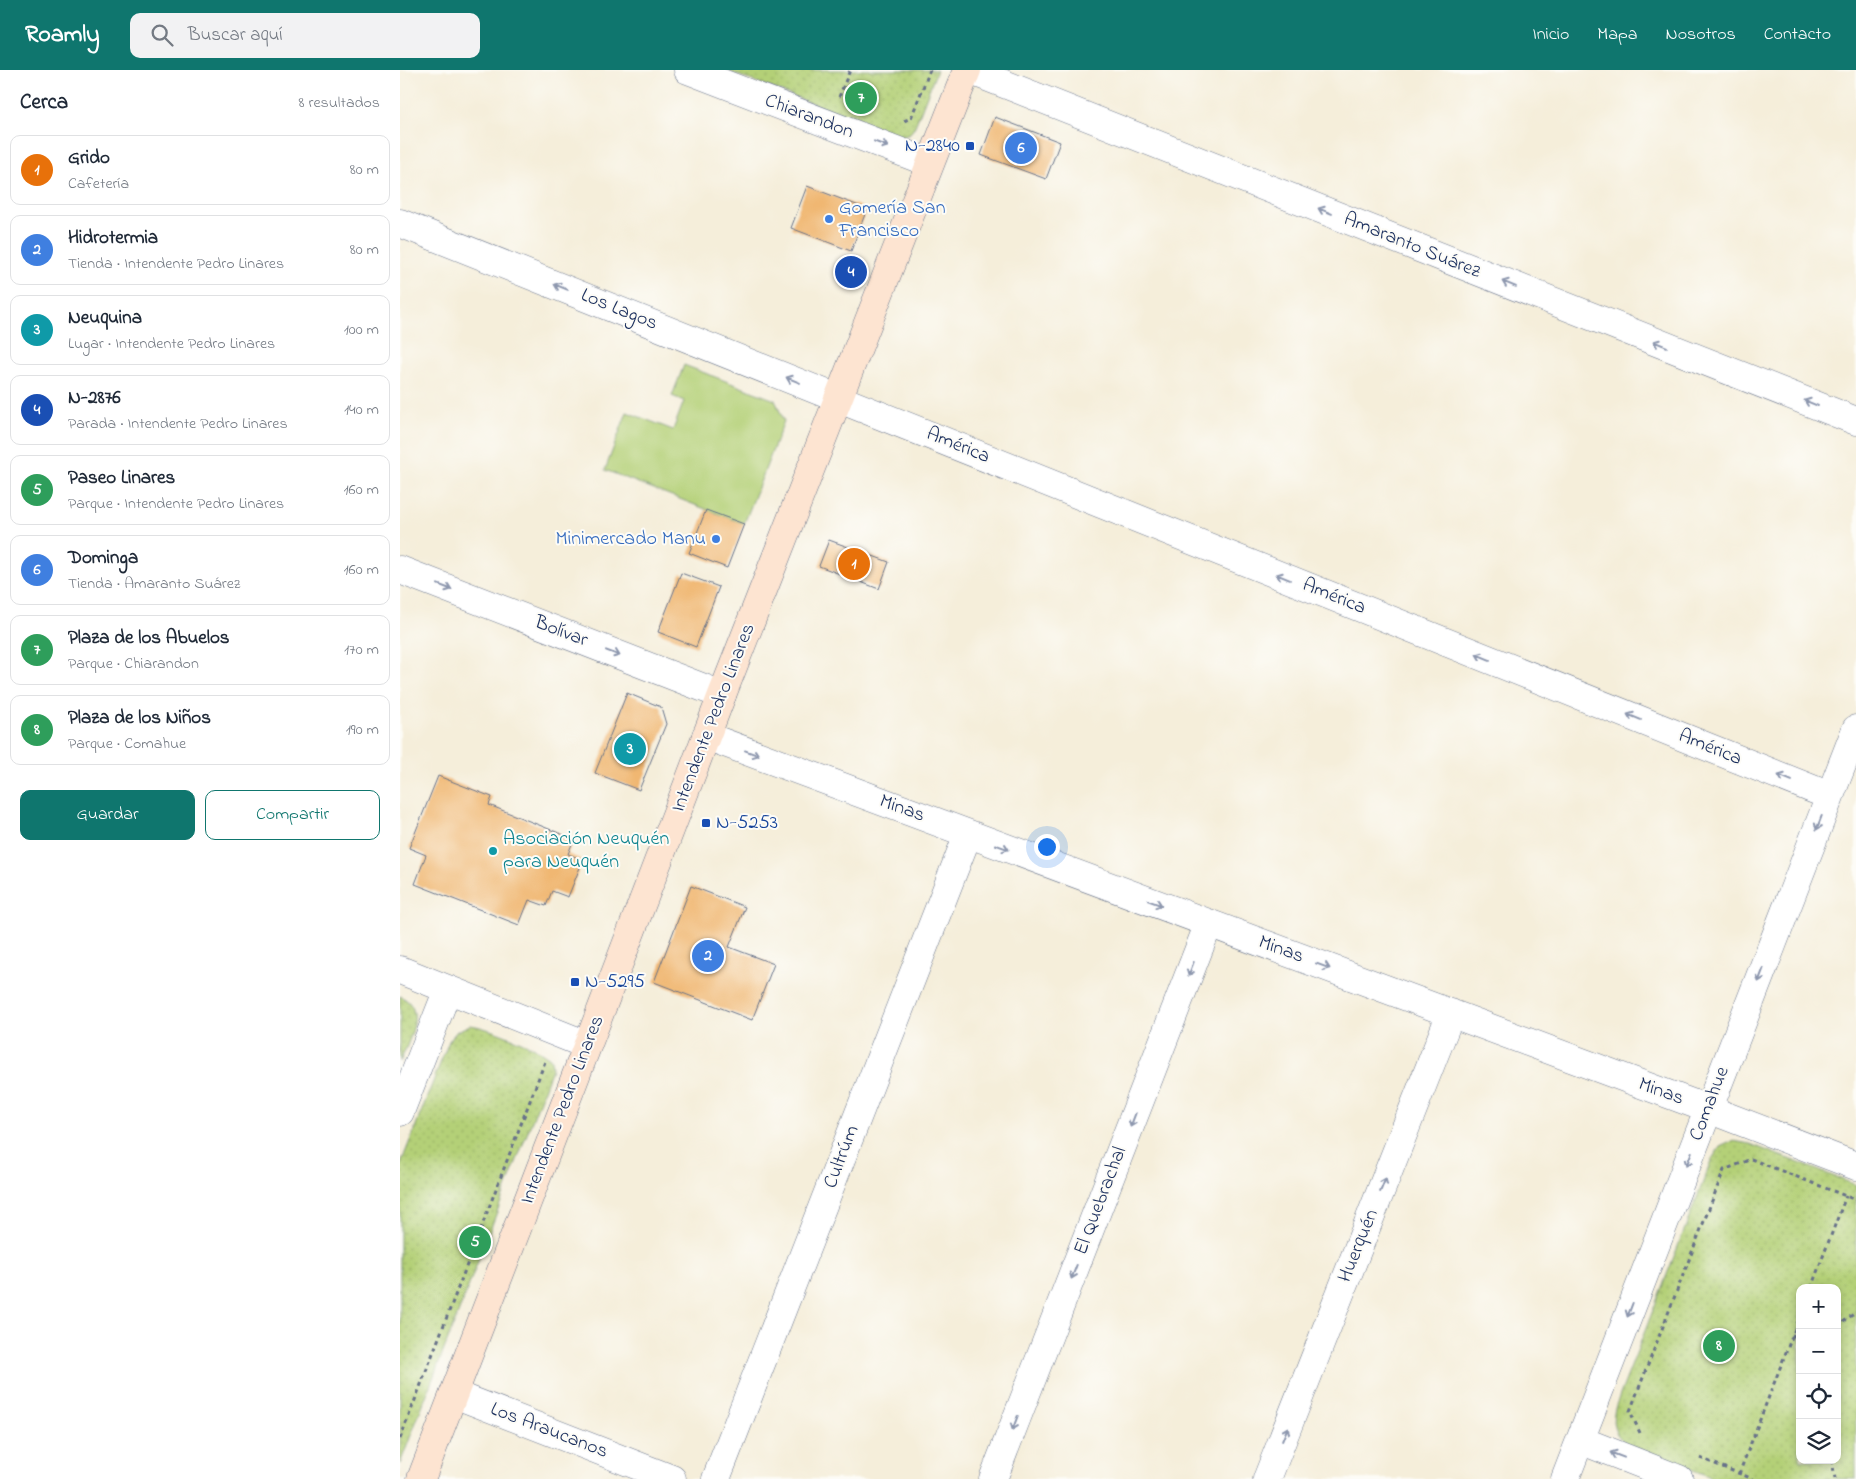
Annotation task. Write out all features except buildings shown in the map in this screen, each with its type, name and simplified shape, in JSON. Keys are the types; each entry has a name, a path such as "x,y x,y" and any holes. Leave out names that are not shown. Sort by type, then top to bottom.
{"main road":[{"name":"Intendente Pedro Linares","path":"421,1479 706,736 968,70"}],"street":[{"name":"Chiarandon","path":"688,70 930,164"},
{"name":"Amaranto Suárez","path":"968,70 1856,422"},
{"name":"Los Lagos","path":"400,222 838,398"},
{"name":"América","path":"838,398 1830,796"},
{"name":"Bolívar","path":"400,570 722,695"},
{"name":"Comahue","path":"1564,1479 1856,729"},
{"name":"Minas","path":"706,736 1708,1109 1856,1166"},
{"name":"Cultrúm","path":"716,1479 968,834"},
{"name":"El Quebrachal","path":"993,1479 1209,923"},
{"path":"400,970 588,1045"},
{"path":"400,1112 448,989"},
{"name":"Huerquén","path":"1267,1479 1450,1013"},
{"name":"Los Araucanos","path":"454,1394 672,1479"},
{"path":"1580,1440 1678,1479"}],"path":[{"path":"837,104 850,70"},
{"path":"400,1440 547,1056"},
{"path":"1641,1436 1630,1410 1724,1170 1751,1159 1856,1200"},
{"path":"1812,1284 1846,1196"},
{"path":"1841,1324 1856,1312"},
{"path":"1739,1474 1796,1326"},
{"path":"1792,1335 1796,1336"},
{"path":"1695,1456 1753,1479"},
{"path":"1833,1464 1835,1479"}],"green space":[{"path":"724,70 937,70 915,126 910,134 901,137"},
{"path":"684,365 775,400 784,421 744,524 605,470 627,412 673,430 684,401 672,396"},
{"path":"400,996 413,1009 414,1017 411,1036 400,1062"},
{"path":"470,1025 500,1033 545,1054 551,1059 552,1069 400,1464 400,1166 449,1041 457,1031"},
{"path":"1733,1141 1750,1144 1856,1185 1856,1479 1716,1479 1627,1444 1618,1436 1613,1422 1616,1405 1712,1159 1720,1147"}],"place":[{"name":"Plaza de los Abuelos","path":"861,98"},
{"name":"N-2840","path":"970,146"},
{"name":"Dominga","path":"1021,148"},
{"name":"Gomería San Francisco","path":"829,219"},
{"name":"N-2876","path":"851,272"},
{"name":"Minimercado Manu","path":"716,539"},
{"name":"Grido","path":"854,564"},
{"name":"Neuquina","path":"630,749"},
{"name":"N-5253","path":"706,823"},
{"name":"Asociación Neuquén para Neuquén","path":"493,851"},
{"name":"Hidrotermia","path":"708,956"},
{"name":"N-5295","path":"575,982"},
{"name":"Paseo Linares","path":"475,1242"},
{"name":"Plaza de los Niños","path":"1719,1346"}]}
